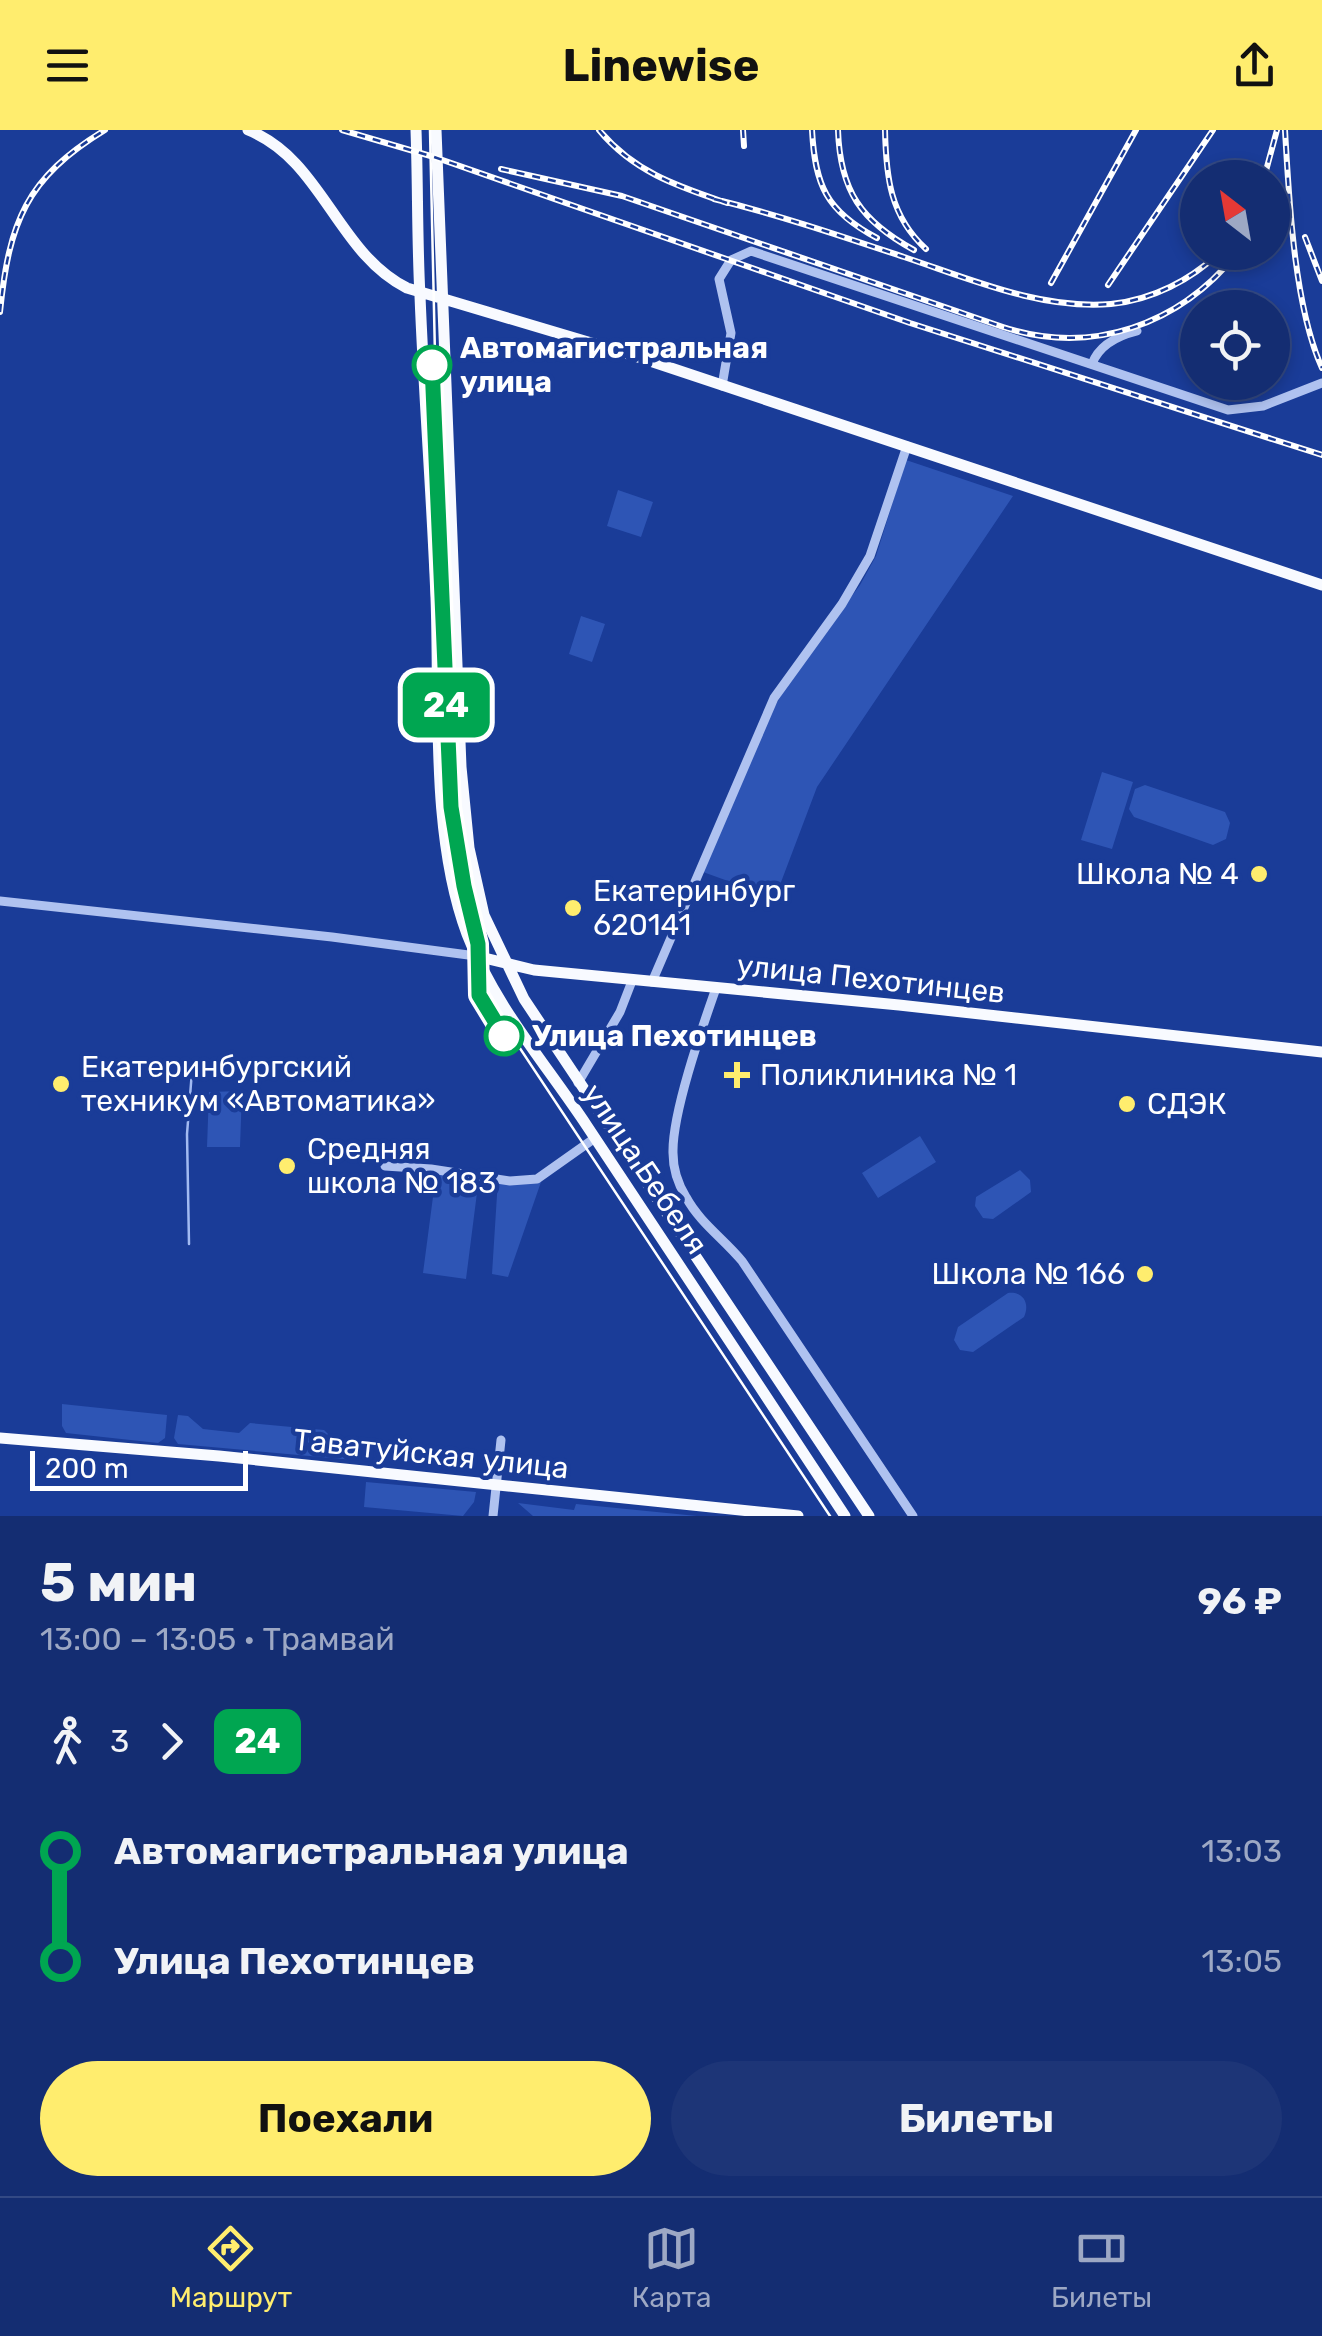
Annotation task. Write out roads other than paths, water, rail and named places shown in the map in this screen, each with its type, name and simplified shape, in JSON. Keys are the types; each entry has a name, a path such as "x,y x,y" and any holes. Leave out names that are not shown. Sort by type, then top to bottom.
{"main road":[{"path":"248,130 285,151 372,265 392,281 635,356 1322,585"},
{"name":"улица Бебеля","path":"416,130 446,832 453,890 476,956 518,1026 846,1516"},
{"name":"улица Бебеля","path":"436,130 464,814 484,915 524,999 864,1514"},
{"name":"улица Пехотинцев","path":"476,956 506,965 632,981 1322,1052"},
{"name":"Таватуйская улица","path":"0,1438 219,1456 798,1516"}],"street":[{"path":"722,386 731,340 720,274 735,257 751,250 1228,410 1263,406 1322,383"},
{"path":"1092,364 1096,352 1137,331"},
{"path":"652,982 774,698 842,604 870,556 908,446"},
{"name":"улица Пехотинцев","path":"0,901 332,936 476,956"},
{"path":"578,1083 620,1012 632,981"},
{"path":"716,988 674,1135 675,1173 686,1198 709,1229 742,1261 912,1516"},
{"path":"385,1166 510,1181 537,1179 595,1138"},
{"path":"492,1516 501,1440"}],"waterway":[{"path":"189,1244 187,1134 192,1071"}],"tram line":[{"path":"430,130 435,355 453,768 459,835 484,939 484,994 830,1516"},
{"name":"24","path":"432,365 451,807 478,944 479,995 504,1036"}],"railway":[{"path":"0,312 9,252 26,205 57,166 105,130"},
{"path":"342,130 434,157 910,323 1322,455"},
{"path":"599,130 642,167 674,184 727,203"},
{"path":"743,130 744,146"},
{"path":"812,130 816,166 826,194 846,217 877,238"},
{"path":"838,130 843,170 857,202 880,228 914,250"},
{"path":"885,130 892,195 905,223 926,249"},
{"path":"1051,283 1136,130"},
{"path":"1108,285 1213,130"},
{"path":"1269,160 1277,130"},
{"path":"1285,130 1299,284 1322,368"},
{"path":"501,169 622,196 1036,335 1069,338 1132,328 1189,299 1221,270"},
{"path":"714,199 810,226 1006,291 1058,302 1111,304 1141,298 1184,280 1197,270"},
{"path":"1305,237 1322,281"}],"place":[{"name":"Автомагистральная улица","path":"432,365"},
{"name":"Школа № 4","path":"1259,874"},
{"name":"Екатеринбург 620141","path":"573,908"},
{"name":"Улица Пехотинцев","path":"504,1036"},
{"name":"Поликлиника № 1","path":"737,1075"},
{"name":"Екатеринбургский техникум «Автоматика»","path":"61,1084"},
{"name":"СДЭК","path":"1127,1104"},
{"name":"Средняя школа № 183","path":"287,1166"},
{"name":"Школа № 166","path":"1145,1274"}]}
